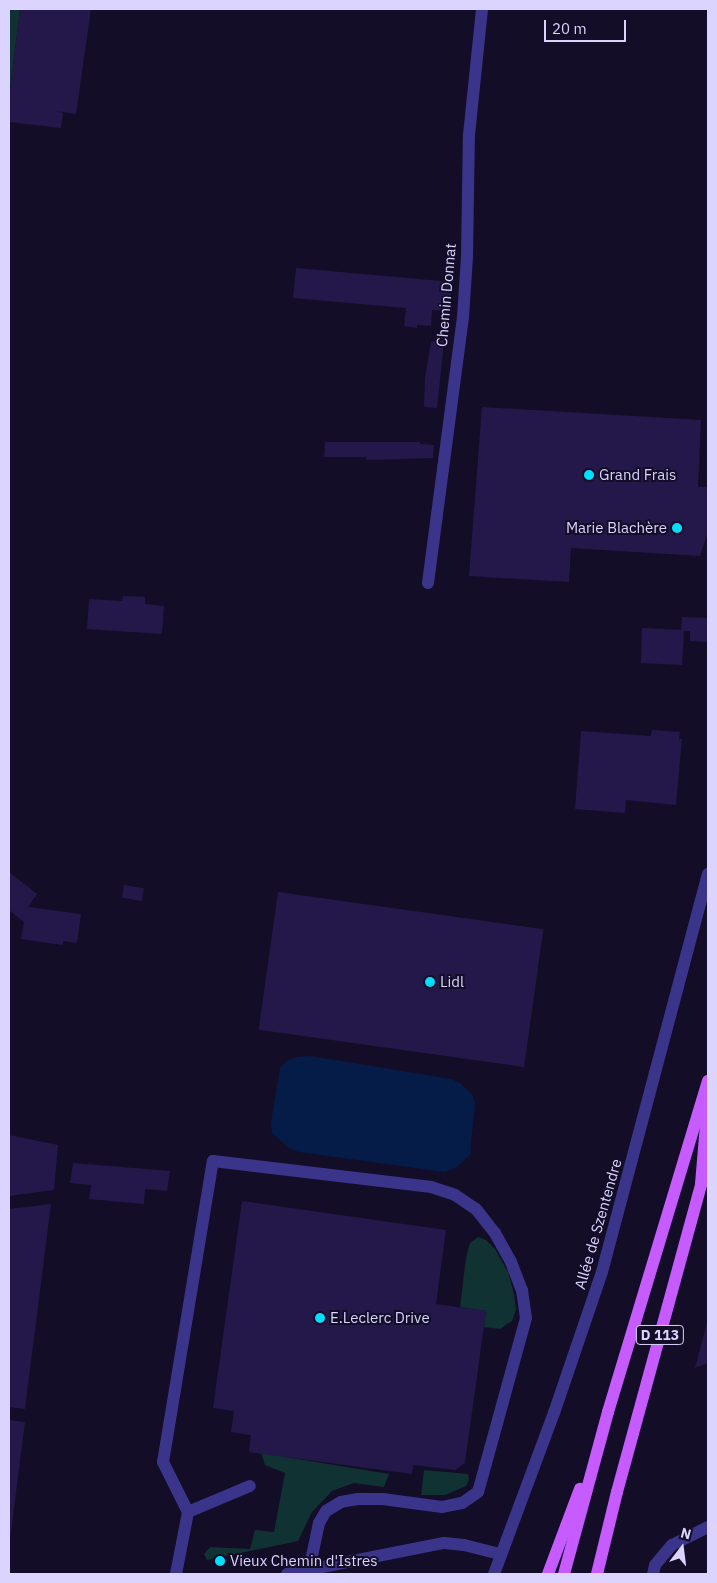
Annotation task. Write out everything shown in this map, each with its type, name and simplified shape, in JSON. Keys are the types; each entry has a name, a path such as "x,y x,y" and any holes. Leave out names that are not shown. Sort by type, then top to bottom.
{"main road":[{"name":"D 113","path":"564,1574 608,1412 708,1081"},
{"name":"D 113","path":"598,1574 617,1492 701,1184 708,1093"},
{"path":"548,1574 608,1412"}],"street":[{"name":"Chemin Donnat","path":"428,583 463,317 467,257 469,135 482,9"},
{"name":"Allée de Szentendre","path":"494,1574 499,1554 554,1413 602,1272 708,874"},
{"path":"176,1574 188,1512 163,1462 213,1161 431,1188 455,1195 476,1209 495,1233 511,1262 522,1290 526,1318 478,1492 462,1503 442,1507 383,1499 358,1499 341,1502 326,1512 319,1523 309,1570"},
{"path":"188,1512 250,1486"},
{"path":"653,1574 655,1565 672,1545 708,1527"},
{"path":"287,1574 444,1543 464,1545 499,1554"}],"green space":[{"path":"9,9 20,9 9,97"},
{"path":"478,1237 486,1240 495,1249 508,1272 514,1294 516,1310 512,1321 500,1329 484,1327 486,1311 460,1307 466,1258 470,1243"},
{"path":"261,1453 389,1474 384,1487 354,1483 332,1491 312,1512 298,1541 207,1560 204,1554 210,1547 250,1549 255,1530 274,1532 285,1473 265,1465"},
{"path":"424,1470 468,1474 469,1480 466,1486 445,1495 421,1495"}],"water":[{"path":"310,1056 451,1079 460,1083 472,1094 475,1103 470,1155 456,1168 444,1172 299,1152 289,1148 272,1133 271,1122 280,1068 287,1061 297,1057"}],"building":[{"path":"20,9 91,9 76,114 55,111 63,113 61,128 9,122 9,97"},
{"path":"296,268 452,282 449,311 432,310 431,326 417,325 417,328 404,326 406,308 293,298"},
{"path":"436,332 445,334 437,408 424,407 425,378 431,342 435,341"},
{"path":"482,407 701,420 698,487 708,487 708,532 700,556 571,548 569,582 469,576"},
{"path":"325,442 420,442 420,444 434,445 433,458 367,460 366,457 324,457"},
{"path":"123,596 145,597 145,604 164,606 162,634 87,629 89,599 122,601"},
{"path":"682,617 708,618 708,642 690,641 690,631 684,631 682,665 641,663 642,628 681,630"},
{"path":"652,730 680,732 679,739 682,739 676,805 626,800 625,813 575,809 581,731 651,736"},
{"path":"9,872 37,894 28,907 81,914 77,943 63,941 63,945 21,939 24,922 9,910"},
{"path":"124,885 144,888 142,901 122,898"},
{"path":"278,892 543,929 524,1067 259,1030"},
{"path":"9,1135 58,1145 54,1190 9,1196"},
{"path":"73,1163 170,1171 167,1191 145,1189 144,1204 89,1199 91,1185 70,1183"},
{"path":"242,1201 446,1230 436,1304 486,1311 465,1463 455,1470 413,1465 412,1474 249,1452 251,1435 231,1432 234,1411 213,1408"},
{"path":"51,1204 25,1409 9,1407 9,1209"},
{"path":"708,1319 708,1363 695,1368"},
{"path":"9,1420 25,1422 10,1539 9,1539"}],"place":[{"name":"Grand Frais","path":"589,475"},
{"name":"Marie Blachère","path":"677,528"},
{"name":"Lidl","path":"430,982"},
{"name":"E.Leclerc Drive","path":"320,1318"},
{"name":"Vieux Chemin d'Istres","path":"220,1561"}]}
